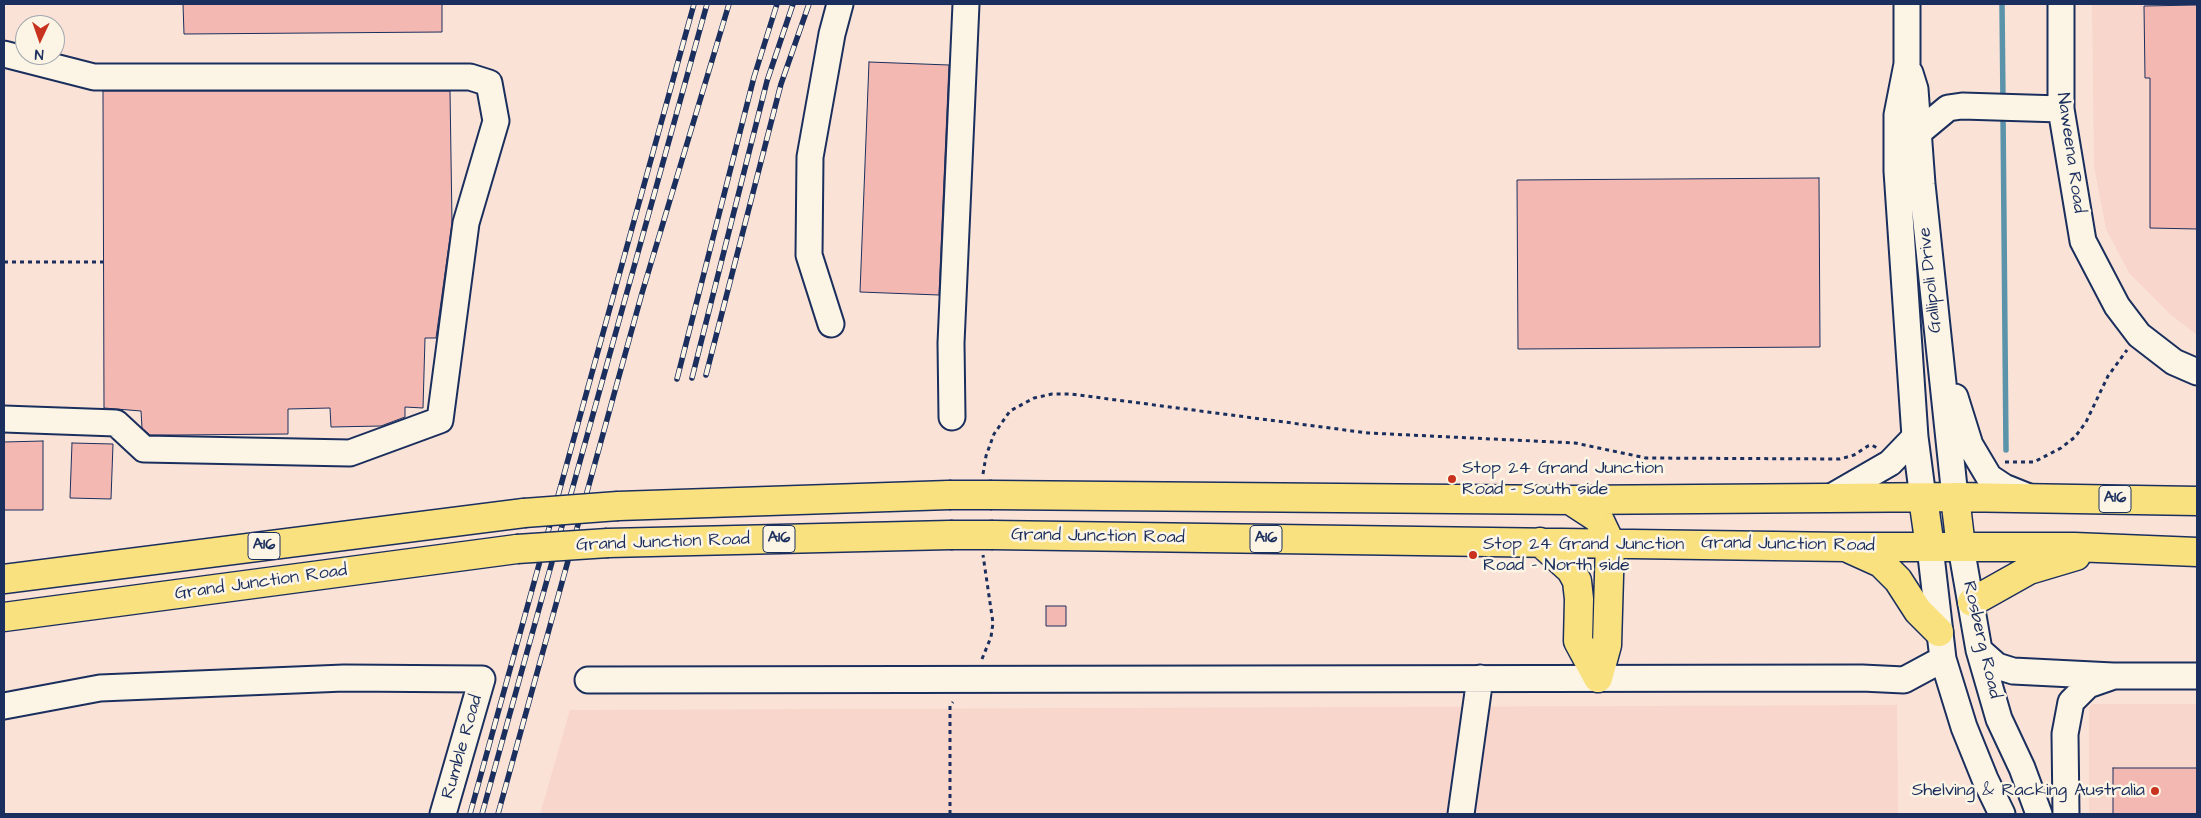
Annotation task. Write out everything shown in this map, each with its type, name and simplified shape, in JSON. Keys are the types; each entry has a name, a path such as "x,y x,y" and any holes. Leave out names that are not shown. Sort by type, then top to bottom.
{"highway":[{"name":"Grand Junction Road","path":"4,579 524,513 618,506 949,495 988,485 1570,500 1955,497 2197,501"},
{"path":"1955,497 1961,547"},
{"path":"1923,498 1930,547"},
{"path":"1570,500 1599,519 1610,542 1607,645 1598,678"},
{"name":"Grand Junction Road","path":"4,617 516,549 608,543 993,535 1610,542 1845,547 2102,548 2197,552"},
{"path":"1540,542 1571,570 1577,582 1580,599 1578,641 1598,678"},
{"path":"1845,547 1881,563 1898,580 1918,611 1939,632"},
{"path":"1972,602 2029,570 2102,548"},
{"path":"4,626 58,610"}],"street":[{"path":"831,324 809,255 810,157 832,34 840,4"},
{"path":"952,417 951,343 966,4"},
{"name":"Gallipoli Drive","path":"1907,4 1907,64 1897,115 1897,171 1915,437 1923,498"},
{"name":"Naweena Road","path":"2060,4 2061,109 2083,241 2117,306 2140,335 2174,362 2197,372"},
{"path":"4,54 94,77 470,77 489,83 496,121 466,222 440,420 350,453 144,449 116,423 4,419"},
{"name":"Gallipoli Drive","path":"1907,64 1915,89 1938,345 1955,497"},
{"path":"1918,133 1948,108 1962,106 2061,109"},
{"path":"1938,345 1970,445 1989,477 2004,487 2032,498"},
{"path":"1831,497 1890,463 1915,437"},
{"name":"Rosberg Road","path":"1930,547 1943,659 1964,727 1985,779 2002,814"},
{"name":"Rosberg Road","path":"1961,547 1979,650 1999,719 2022,768 2039,814"},
{"path":"1979,650 1997,666 2013,671 2113,676 2197,676"},
{"path":"588,680 1862,678 1904,680 1943,659"},
{"path":"2066,814 2065,734 2071,702 2088,685 2113,676"},
{"name":"Rumble Road","path":"4,706 100,688 344,678 482,679 444,814"},
{"path":"1461,814 1480,678"}],"path":[{"path":"4,262 103,262"},
{"path":"988,485 986,456 994,434 1010,411 1034,398 1052,394 1071,394 1368,433 1575,443 1646,458"},
{"path":"978,679 984,651 991,637 993,623 984,563"},
{"path":"950,814 950,706 952,702 960,701"}],"shaded area":[{"path":"2092,4 2197,4 2197,335 2171,315 2129,273 2106,229 2094,166"},
{"path":"2092,704 2197,704 2197,814 2089,814 2089,708"},
{"path":"1897,705 1898,814 540,814 570,710"}],"building":[{"path":"183,4 442,4 442,32 184,34"},
{"path":"2197,5 2197,229 2150,228 2150,78 2145,78 2144,6"},
{"path":"869,62 949,65 939,295 860,292"},
{"path":"103,91 450,91 452,223 436,338 425,338 423,408 405,407 405,417 381,426 331,427 330,408 288,409 288,434 150,435 142,428 141,411 104,408"},
{"path":"1819,178 1820,347 1518,349 1517,180"},
{"path":"43,441 43,510 4,510 4,442"},
{"path":"72,443 113,444 111,499 70,498"},
{"path":"1046,606 1066,606 1066,626 1046,626"},
{"name":"Shelving & Racking Australia","path":"2113,768 2197,768 2197,814 2113,814"}],"waterway":[{"path":"2002,4 2003,102"},
{"path":"2003,113 2006,450"}],"railway":[{"path":"470,814 694,4"},
{"path":"482,814 707,4"},
{"path":"498,814 642,293 729,4"},
{"path":"677,379 754,77 777,4"},
{"path":"692,378 767,81 793,4"},
{"path":"706,375 781,84 809,4"}],"place":[{"name":"Stop 24 Grand Junction Road - South side","path":"1452,479"},
{"name":"Stop 24 Grand Junction Road - North side","path":"1473,555"},
{"name":"Shelving & Racking Australia","path":"2155,791"}]}
